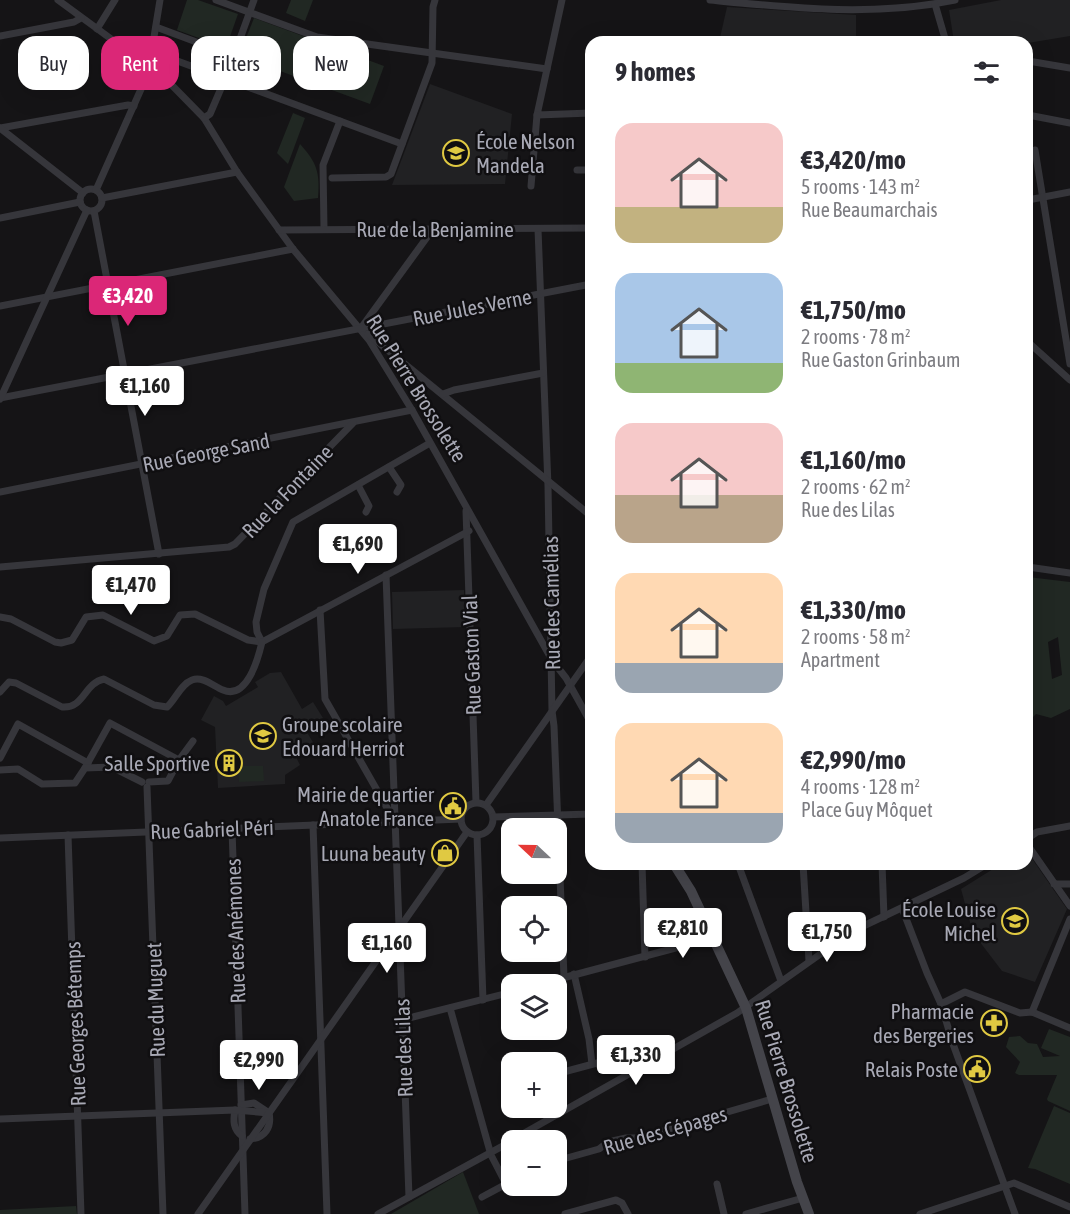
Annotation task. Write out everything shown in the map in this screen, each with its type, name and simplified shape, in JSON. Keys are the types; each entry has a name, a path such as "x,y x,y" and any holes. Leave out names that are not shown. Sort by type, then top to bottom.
{"street":[{"path":"58,0 107,36"},
{"path":"97,29 115,0"},
{"path":"155,36 160,0"},
{"path":"216,0 316,37 547,69"},
{"path":"241,36 254,0"},
{"path":"332,178 386,177 391,174 432,63 435,0"},
{"path":"531,186 537,115 562,0"},
{"path":"710,0 768,6 866,10 956,0"},
{"path":"935,4 944,36"},
{"path":"0,36 74,22 81,18"},
{"path":"156,27 191,40"},
{"path":"1033,61 1070,68"},
{"path":"96,190 142,90"},
{"name":"Rue Pierre Brossolette","path":"175,90 204,118 237,172 293,249 361,328 412,410 552,660 585,712"},
{"path":"204,118 210,114 220,90"},
{"path":"252,90 402,144"},
{"path":"0,128 128,105 134,106"},
{"path":"537,115 585,113"},
{"path":"1033,116 1070,123"},
{"path":"324,229 323,165 340,121"},
{"path":"0,128 83,193"},
{"path":"1035,150 1070,364"},
{"path":"577,170 585,170"},
{"path":"102,198 237,172"},
{"path":"80,202 83,193 89,189 96,190 102,198"},
{"path":"1033,199 1070,192"},
{"path":"0,398 90,211 99,207 102,198"},
{"path":"80,202 90,211 107,284 159,554"},
{"path":"0,218 80,202"},
{"name":"Rue des Camélias","path":"538,228 548,479 552,711 555,726 564,974"},
{"name":"Rue de la Benjamine","path":"279,230 585,228"},
{"path":"433,230 361,328 585,511"},
{"path":"0,306 293,249"},
{"name":"Rue Jules Verne","path":"0,398 585,285"},
{"path":"1033,347 1070,380"},
{"path":"382,360 384,354 391,352"},
{"path":"443,394 543,373"},
{"name":"Rue George Sand","path":"0,492 412,410"},
{"name":"Rue la Fontaine","path":"0,567 222,548 235,544 353,423"},
{"path":"0,692 9,682 16,683 68,707 80,701 92,684 104,679 154,705 166,707 174,701 186,683 192,680 200,679 224,691 238,690 258,659 262,642 257,632 256,622 264,589 294,522 430,443"},
{"path":"389,467 401,485 397,492"},
{"path":"358,485 369,506 366,512"},
{"name":"Rue Gaston Vial","path":"466,508 476,802"},
{"path":"0,617 11,619 62,643 72,640 87,616 103,615 154,641 167,636 180,615 195,614 249,640 262,642 477,527"},
{"path":"1033,567 1070,573"},
{"name":"Rue des Lilas","path":"386,575 409,1197"},
{"path":"320,610 325,699 395,822"},
{"path":"543,643 550,640 552,623"},
{"path":"486,805 585,665"},
{"path":"0,770 18,769 42,784 75,783 110,723 179,760"},
{"path":"0,758 18,724 86,765 112,767 146,783 168,781 179,760 193,741"},
{"name":"Rue du Muguet","path":"146,783 150,832 163,1214"},
{"path":"471,803 486,805 493,817 491,828 477,835 467,832 461,819 463,810 471,803"},
{"path":"384,805 390,807 394,805"},
{"path":"493,817 585,814"},
{"name":"Rue Gabriel Péri","path":"0,838 461,819"},
{"path":"313,825 327,1214"},
{"path":"1033,836 1037,832 1070,826"},
{"name":"Rue des Anémones","path":"231,829 239,1109 234,1123 235,1129 246,1137"},
{"path":"245,1214 243,1148 246,1137 269,1113 467,832"},
{"name":"Rue Georges Bétemps","path":"68,835 81,1214"},
{"path":"477,835 483,1000"},
{"path":"1033,853 1070,906"},
{"path":"642,870 645,957"},
{"name":"Rue Pierre Brossolette","path":"678,870 691,891 746,1008 809,1214"},
{"path":"740,870 781,981"},
{"path":"803,870 809,961"},
{"path":"882,870 884,917"},
{"path":"530,1130 746,1008 853,931 976,870"},
{"path":"1054,884 1070,884"},
{"path":"903,908 941,1004 947,1028 1015,1214"},
{"path":"1032,1012 1070,919"},
{"path":"567,976 713,938"},
{"path":"574,974 590,1039 592,1064"},
{"path":"941,1004 965,992 1020,1013 1032,1012 1070,1028"},
{"path":"401,1020 501,995"},
{"path":"450,1008 491,1152 501,1169"},
{"path":"567,1071 638,1052"},
{"name":"Rue des Cépages","path":"567,1158 599,1149 608,1142 638,1138 772,1099"},
{"path":"0,1119 239,1109 254,1103 269,1113"},
{"path":"378,1214 501,1146"},
{"path":"198,1214 243,1148"},
{"path":"920,1214 1014,1183 1070,1208"},
{"path":"717,1184 724,1214"},
{"path":"482,1197 501,1186"},
{"path":"746,1214 803,1198"},
{"path":"564,1214 616,1200 622,1203 628,1214"}],"shaded area":[{"path":"187,0 198,0 238,14 230,36 193,36 177,30"},
{"path":"291,0 313,0 305,21 286,13"},
{"path":"1001,0 1070,0 1070,36 1033,42 1033,36 953,36 949,10"},
{"path":"727,7 856,15 856,36 720,36"},
{"path":"254,18 303,36 293,36 293,76 281,71 281,36 247,36"},
{"path":"369,60 384,66 370,104 332,90 369,90"},
{"name":"École Nelson Mandela","path":"430,84 512,114 505,184 392,185"},
{"path":"293,113 305,118 288,164 277,153"},
{"path":"300,144 316,168 318,198 294,201 284,187"},
{"path":"1033,578 1070,582 1070,709 1051,718 1036,714 1033,717","holes":["1058,637 1062,675 1052,679 1048,642"]},
{"path":"464,590 465,627 393,629 392,592"},
{"name":"Groupe scolaire Edouard Herriot","path":"281,672 302,709 313,702 323,718 305,729 314,744 295,755 300,765 285,775 285,784 218,788 215,727 201,720 214,696 223,701 226,706 258,687 255,682 270,673"},
{"path":"238,766 263,766 264,781 239,782"},
{"name":"École Louise Michel","path":"1033,860 1067,909 1035,982 1002,971 973,933 961,889 991,870 1033,870"},
{"path":"1049,1029 1070,1037 1070,1111 1047,1099 1057,1075 1019,1075 1015,1073 1020,1062 1006,1047 1009,1037 1020,1036 1028,1043 1037,1044 1043,1057 1060,1056 1041,1048"},
{"path":"1054,1106 1070,1113 1070,1184 1028,1168"},
{"path":"463,1172 479,1214 391,1214"},
{"path":"76,1206 77,1214 0,1214 0,1210"}],"place":[{"name":"École Nelson Mandela","path":"456,153"},
{"name":"Groupe scolaire Edouard Herriot","path":"263,736"},
{"name":"Salle Sportive","path":"229,763"},
{"name":"Mairie de quartier Anatole France","path":"453,806"},
{"name":"Luuna beauty","path":"445,853"},
{"name":"École Louise Michel","path":"1015,921"},
{"name":"Pharmacie des Bergeries","path":"994,1023"},
{"name":"Relais Poste","path":"977,1069"}]}
